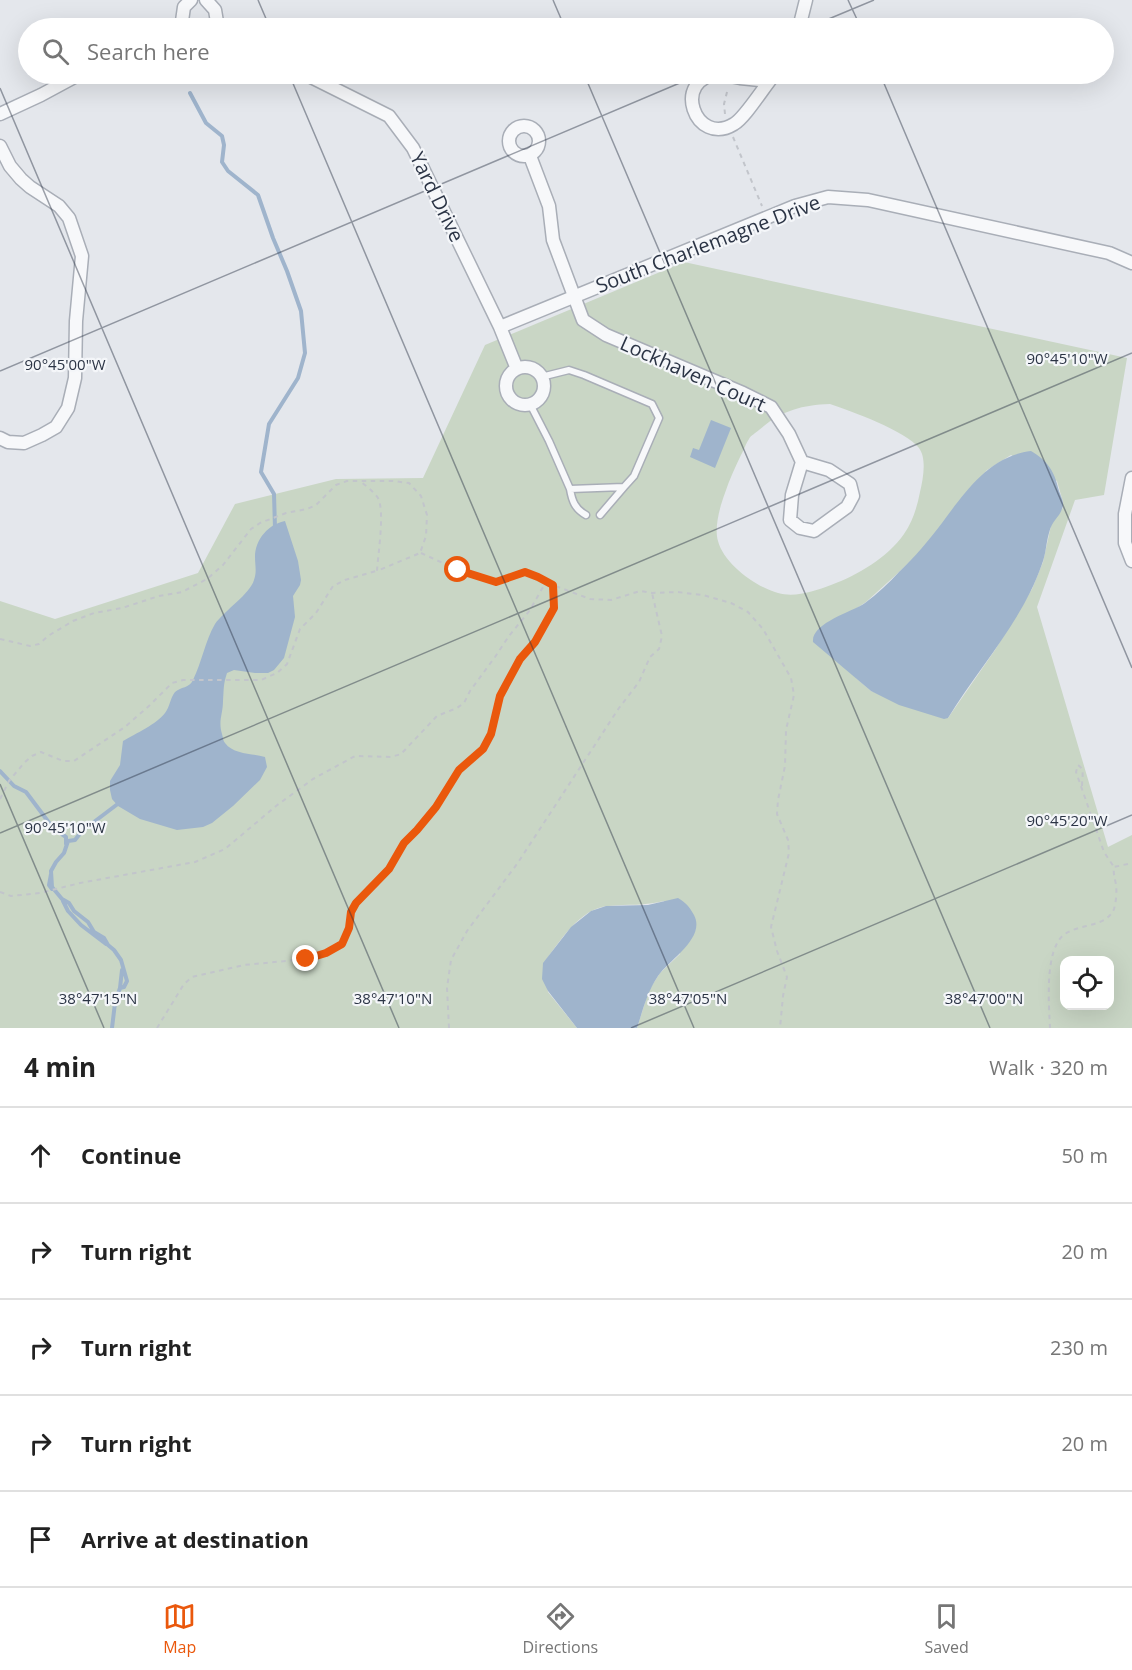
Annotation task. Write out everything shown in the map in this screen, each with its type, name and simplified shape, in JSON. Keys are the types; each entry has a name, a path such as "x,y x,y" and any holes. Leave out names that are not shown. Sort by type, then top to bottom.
{"street":[{"path":"182,18 184,7 191,0"},
{"path":"206,0 215,10 216,18"},
{"path":"800,18 806,0"},
{"path":"0,114 62,84"},
{"name":"Yard Drive","path":"324,84 389,116 413,148 500,327 517,369"},
{"path":"698,84 692,96 694,113 700,121 717,129 739,121 767,84"},
{"path":"0,146 10,166 21,179 59,206 69,218 82,256 76,321 75,378 68,408 56,427 24,443 8,442 0,438"},
{"name":"Lockhaven Court","path":"530,156 546,195 553,240 584,320 606,335 771,407 789,434 802,462"},
{"name":"South Charlemagne Drive","path":"500,327 795,206 828,197 868,200 1109,253 1132,263"},
{"path":"529,367 541,377 543,392 530,404 518,404 506,390 508,377 517,369 529,367"},
{"path":"802,462 829,470 850,484 853,496 847,507 814,531 800,528 790,520 792,495 802,462"},
{"path":"1132,478 1125,514 1125,543 1132,561"}],"lane":[{"path":"541,377 569,370 584,375 652,404 659,418 634,477 600,515"},
{"path":"530,404 549,441 570,489 572,500 578,511 586,515"},
{"path":"570,489 624,487"}],"path":[{"path":"723,84 727,120"},
{"path":"732,133 764,212"},
{"path":"0,639 30,646 39,644 72,621 94,613 182,592 207,579 223,565 251,529 286,513 316,505 336,485 347,481 409,483 421,496 428,515 426,536 420,553"},
{"path":"360,481 379,499 382,512 377,571"},
{"path":"0,799 9,781 32,756 41,752 63,761 74,761 125,727 172,683 183,680 261,680 278,673 286,664 300,629 316,614 333,586 420,553 458,570 496,582 525,572 590,599 611,600 640,591 676,592 703,595 731,603 748,612 763,629 792,678 794,695 786,730 785,766 777,814 788,840 789,853 771,927 787,977 780,1028"},
{"path":"0,892 11,896 40,893 80,883 195,862 225,849 276,806 313,779 355,756 391,757 401,754 437,716 464,703 508,636 530,610 543,587 552,585"},
{"path":"157,1028 184,984 192,977 244,964 306,959 326,953 342,944 349,928 351,912 356,903 389,869 404,843 436,807 459,770 483,749 491,734 500,696 520,659 535,642 554,608 552,585"},
{"path":"449,1028 447,988 451,960 467,931 518,864 619,708 639,682 650,657 659,648 662,636 652,593"},
{"path":"1050,1028 1048,986 1056,945 1064,934 1106,918 1113,911 1116,891 1114,867 1104,852 1076,772 1078,765 1083,771 1082,786"},
{"path":"1114,867 1132,863"}],"green space":[{"path":"684,262 1127,358 1104,495 1075,500 1037,607 1108,847 1132,835 1132,1028 637,1028 649,990 660,973 680,954 664,901 608,906 588,913 571,927 544,963 548,992 577,1028 0,1028 0,601 55,619 198,573 235,504 336,479 423,478 485,345","holes":["830,404 903,435 919,448 923,458 924,469 918,503 904,534 881,558 841,581 798,594 778,593 760,586 727,558 721,550 717,530 721,504 747,442 751,436 775,418 792,410 810,406","1011,455 1057,481 1063,502 1063,508 1052,521 1043,562 1032,589 995,650 948,718 871,691 856,678 851,612 866,602 920,552 987,470"]}],"water":[{"path":"711,420 731,428 715,468 690,457 693,448 699,450"},
{"path":"1031,451 1042,459 1053,472 1063,507 1050,529 1042,564 1023,605 1012,625 948,718 944,719 899,705 871,691 813,642 818,629 865,603 891,580 921,549 979,477 1003,460"},
{"path":"285,521 298,561 301,580 293,596 295,617 284,658 274,670 268,673 234,670 227,673 221,721 223,740 229,747 238,752 265,757 267,767 260,780 233,806 212,823 203,827 177,830 140,819 118,806 112,799 110,790 110,781 120,765 123,741 157,721 167,711 175,692 192,683 215,624 252,585 257,544 260,538 268,529"},
{"path":"678,898 694,915 695,932 685,948 663,969 654,982 637,1028 577,1028 548,991 542,979 543,963 571,927 591,911 606,906 648,905"}],"waterway":[{"path":"190,93 206,123 222,136 224,145 222,162 228,171 258,195 301,311 305,353 298,378 269,424 261,472 274,494 275,528"},
{"path":"0,771 14,786 26,792 53,828 66,837 66,844"},
{"path":"119,803 82,831 75,840 68,841 64,853 51,871 52,887 74,911 88,922 94,932 104,938 121,960 127,981 124,987 120,988"},
{"path":"51,874 49,885 52,889"},
{"path":"63,901 68,911 81,925 106,944"},
{"path":"112,1028 122,970"}],"route":[{"path":"306,959 326,953 342,944 349,928 351,912 356,903 389,869 404,843 436,807 459,770 483,749 491,734 500,696 520,659 535,642 554,608 553,585 551,586 538,577 525,572 496,582 458,570"}]}
